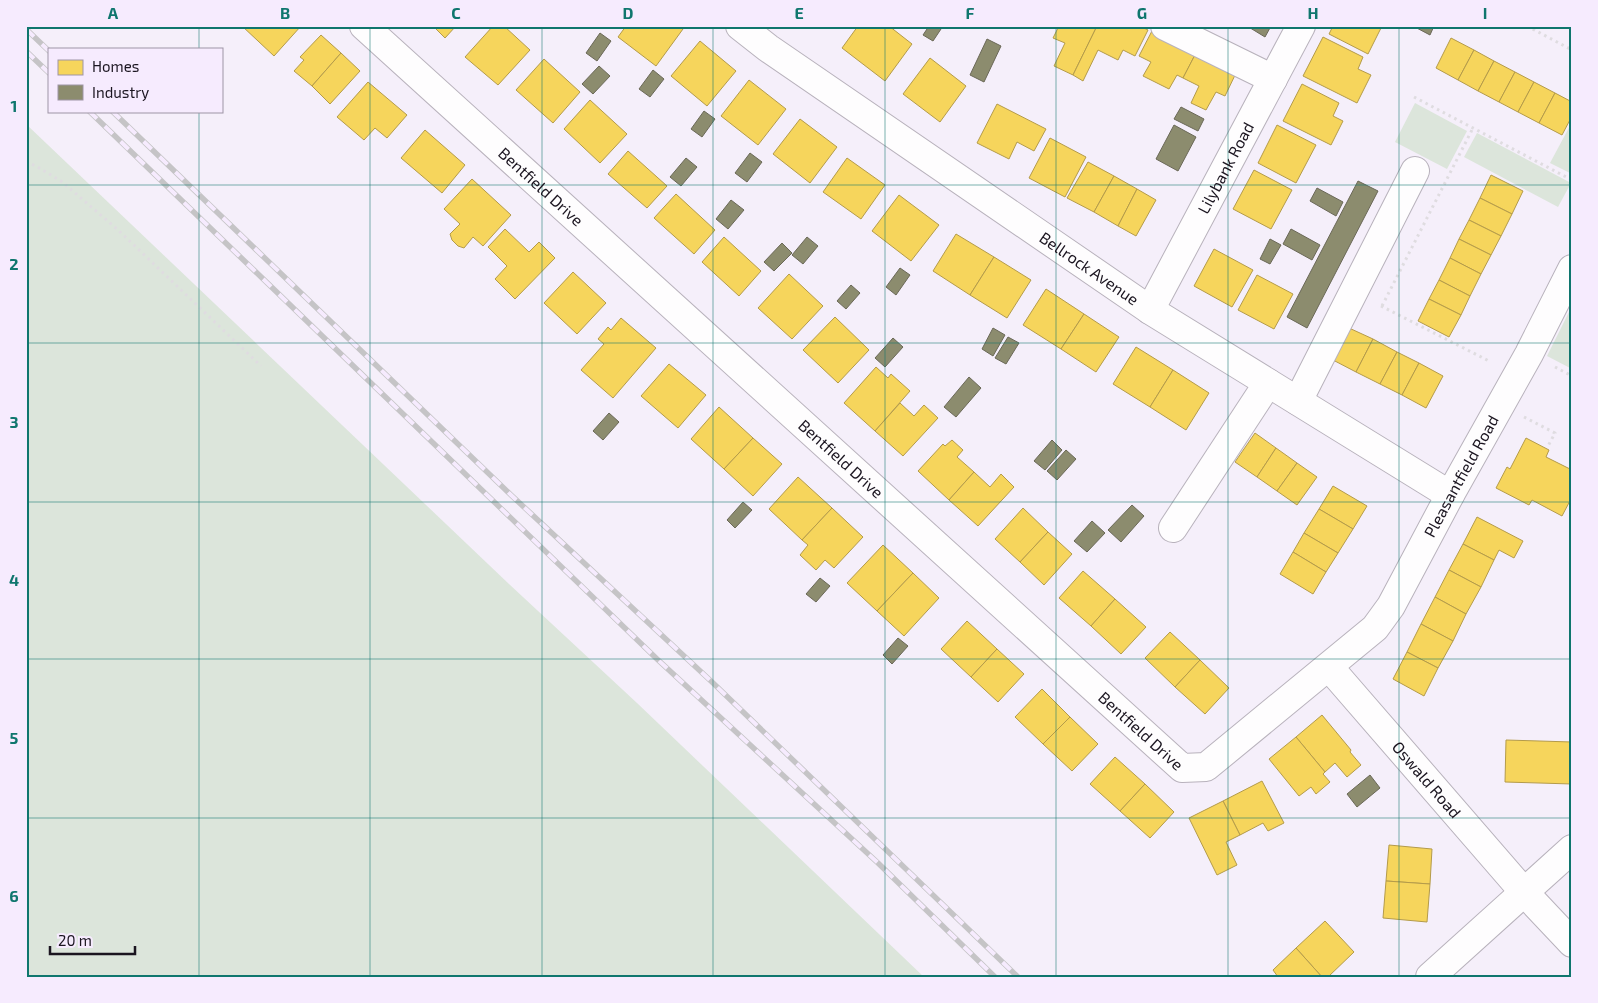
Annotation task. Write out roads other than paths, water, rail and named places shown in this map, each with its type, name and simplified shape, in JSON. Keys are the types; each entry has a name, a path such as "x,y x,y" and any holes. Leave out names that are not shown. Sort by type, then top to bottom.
{"street":[{"name":"Bentfield Drive","path":"364,26 1182,768 1206,767 1329,667"},
{"name":"Bellrock Avenue","path":"740,26 768,48 1150,310 1450,495"},
{"path":"1165,26 1273,79"},
{"name":"Lilybank Road","path":"1150,310 1301,26"},
{"path":"1298,401 1415,171"},
{"name":"Pleasantfield Road","path":"1329,667 1375,628 1391,606 1450,495 1529,354 1572,269"},
{"path":"1174,528 1268,383"},
{"name":"Oswald Road","path":"1329,667 1524,892 1572,942"},
{"path":"1430,977 1572,848"}],"railway":[{"path":"26,29 48,50"},
{"path":"26,51 48,72"},
{"path":"90,112 657,659 878,863 995,977"},
{"path":"113,112 511,495 712,682 1018,977"}]}
